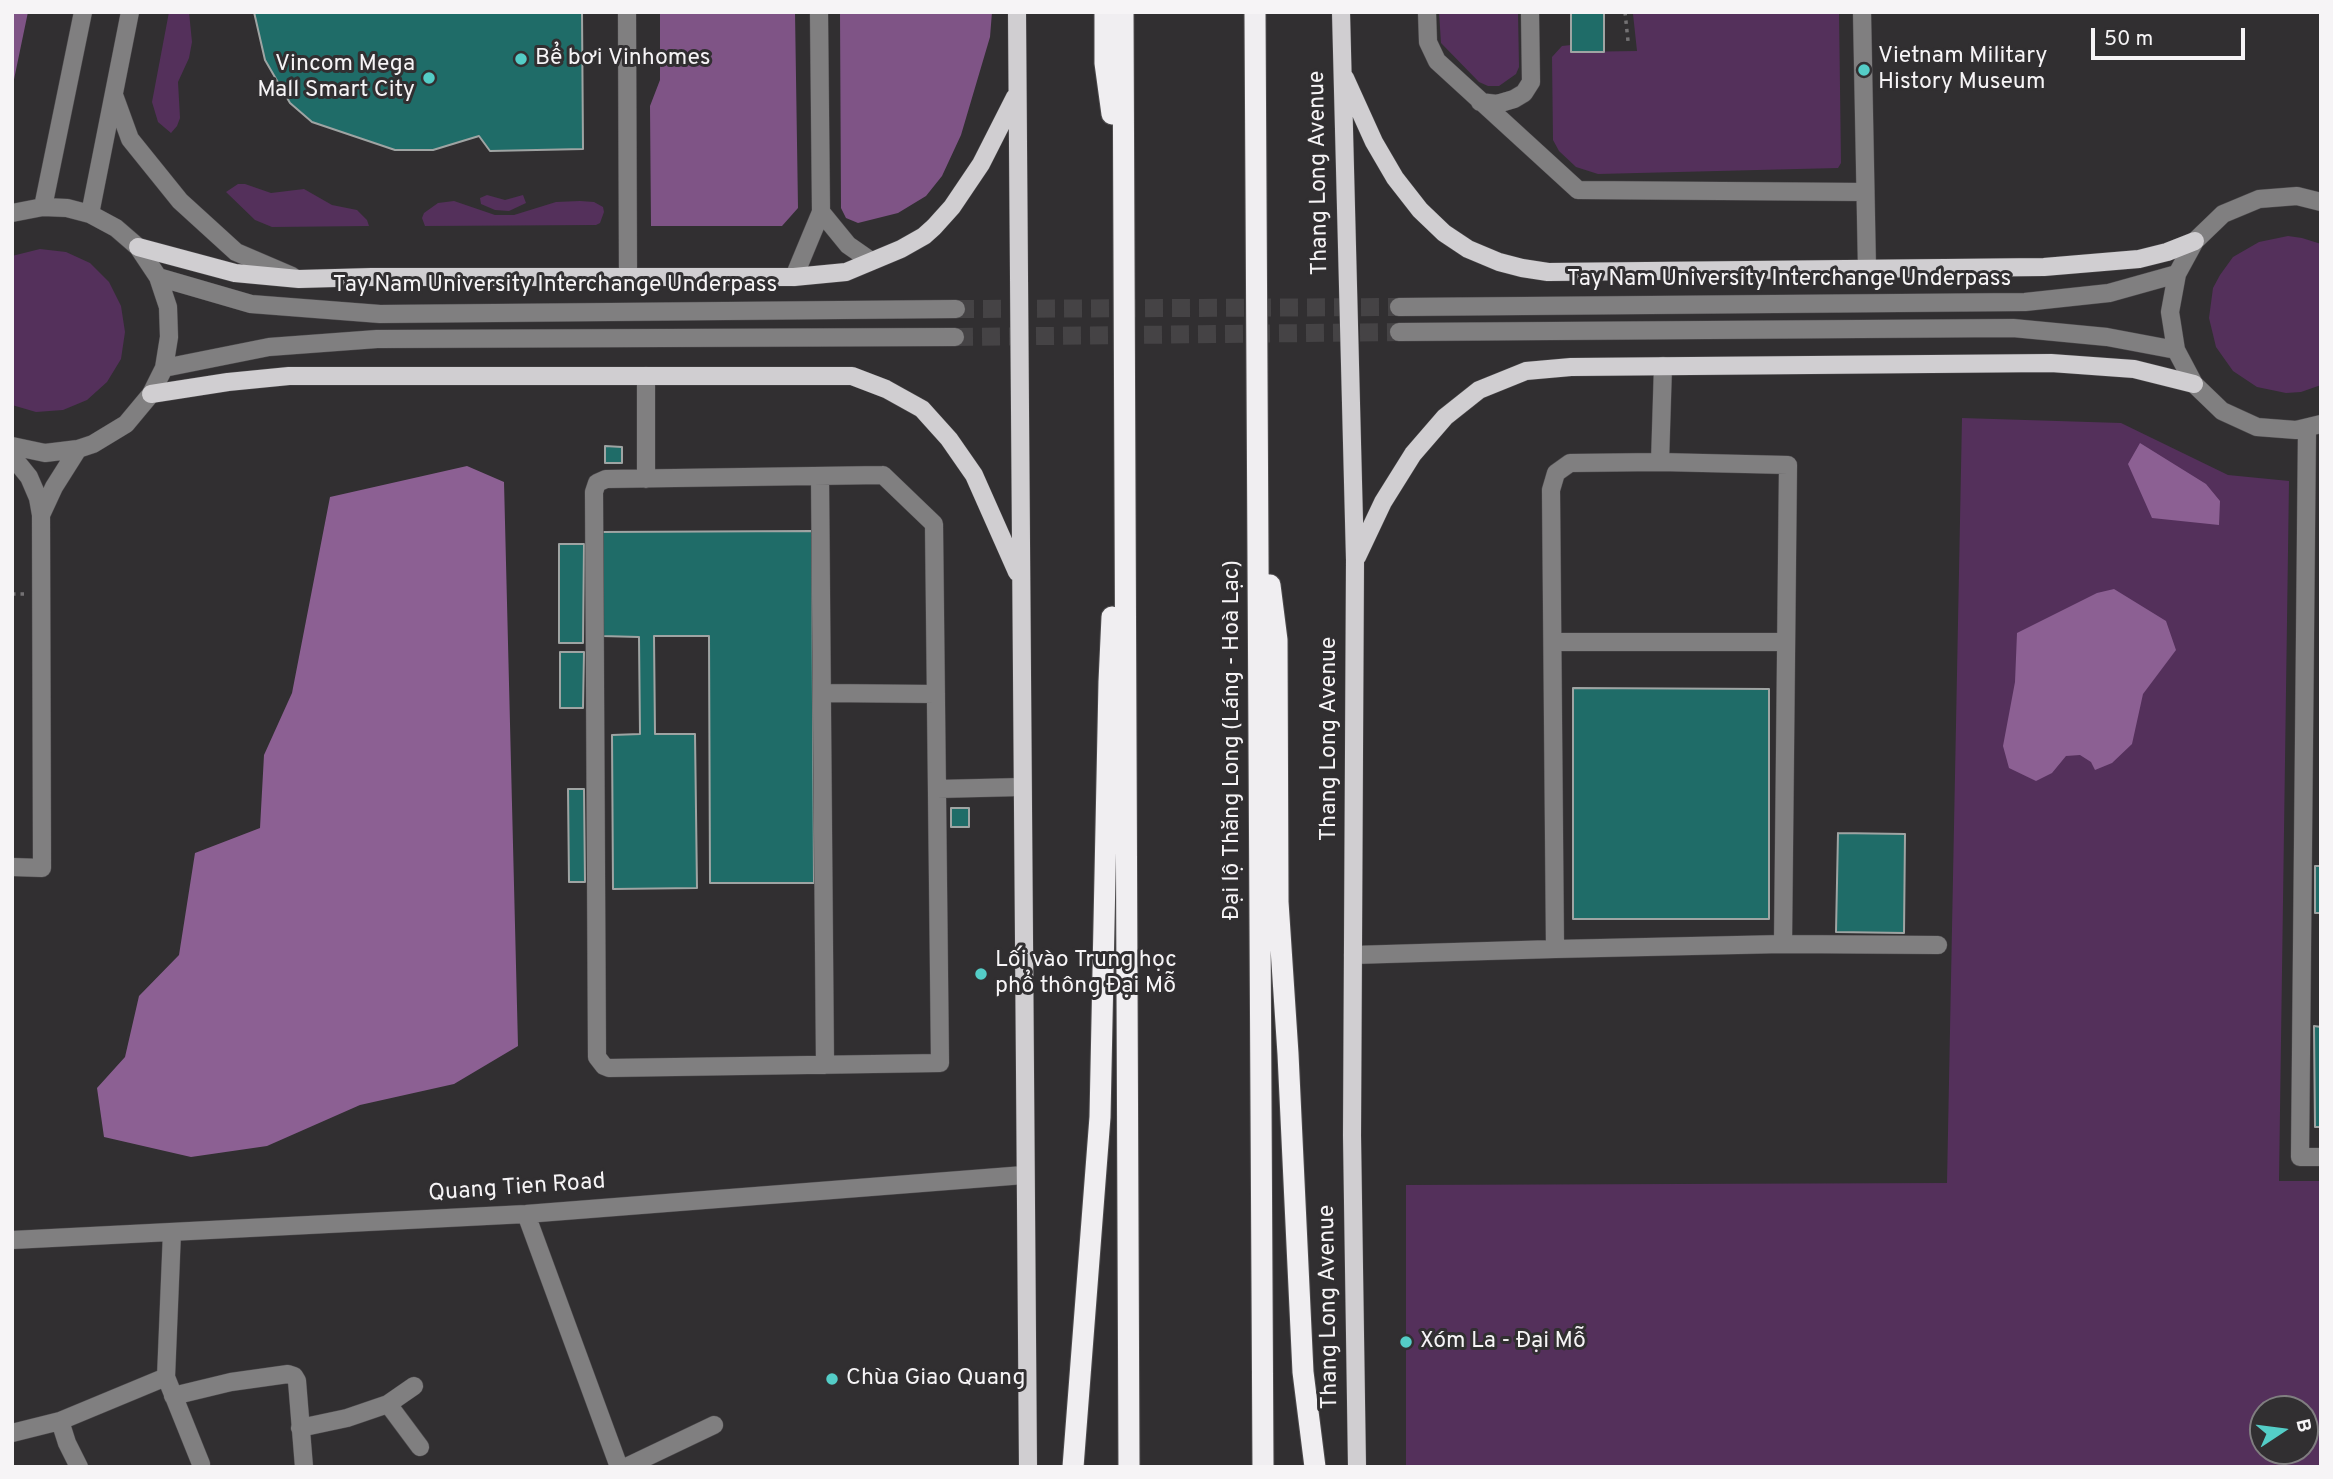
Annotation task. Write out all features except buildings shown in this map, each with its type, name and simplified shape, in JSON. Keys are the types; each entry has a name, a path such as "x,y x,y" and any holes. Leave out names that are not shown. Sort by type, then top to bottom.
{"highway":[{"path":"1105,12 1105,63 1124,196"},
{"path":"1123,12 1129,1467"},
{"name":"Đại lộ Thăng Long (Láng - Hoà Lạc)","path":"1258,12 1256,53 1263,1467"},
{"path":"1073,1467 1100,1117 1109,682 1124,412"},
{"path":"1258,484 1277,640 1278,902 1303,1372 1315,1467"}],"main road":[{"path":"1017,12 1028,1467"},
{"name":"Thang Long Avenue","path":"1341,12 1355,560 1352,1135 1357,1467"},
{"path":"1341,71 1374,142 1395,178 1420,210 1444,233 1468,249 1499,262 1548,272 2092,265 2139,259 2167,252 2195,240"},
{"path":"138,247 235,273 299,279 794,277 846,271 901,249 924,236 952,207 981,164 1016,94"},
{"path":"1355,560 1383,502 1413,454 1445,417 1479,390 1526,371 1571,367 2051,363 2134,369 2194,384"},
{"path":"151,394 289,376 852,376 886,388 922,409 949,439 974,475 1020,580"}],"street":[{"path":"44,207 83,12"},
{"path":"90,214 130,12"},
{"path":"626,12 628,276"},
{"path":"794,277 821,212 819,12"},
{"path":"1427,12 1428,42 1437,61 1578,190 1865,192"},
{"path":"1479,102 1497,104 1514,99 1524,93 1531,82 1530,12"},
{"path":"1862,12 1867,269"},
{"path":"114,94 130,139 180,201 236,252 299,279"},
{"path":"2321,202 2297,196 2259,199 2223,214 2195,240 2176,274 2170,312 2176,350 2194,384 2222,411 2258,427 2296,430 2314,426 2306,517 2300,1157 2321,1157"},
{"path":"12,213 44,207 67,208 90,214 116,228 138,247 158,277 168,307 169,337 164,368 151,394 126,424 93,444 78,449 45,453 12,446"},
{"path":"821,212 848,245 871,261"},
{"name":"Tay Nam University Interchange Underpass","path":"1399,307 2025,303 2109,293 2176,274"},
{"name":"Tay Nam University Interchange Underpass","path":"158,277 251,304 380,314 956,309"},
{"name":"Tay Nam University Interchange Underpass","path":"1399,332 2013,328 2107,337 2176,350"},
{"path":"164,368 269,347 377,339 955,337"},
{"path":"1660,462 1663,366"},
{"path":"646,376 646,479"},
{"path":"41,515 54,487 78,449"},
{"path":"12,456 29,477 38,498 41,515 42,868 12,867"},
{"path":"1555,949 1552,489 1556,473 1570,463 1787,465 1783,944"},
{"path":"883,475 934,524 940,1063 609,1068 599,1062 594,492 597,483 601,481 646,479 883,475"},
{"path":"820,476 825,1065"},
{"path":"2306,517 2321,505"},
{"path":"1553,642 1786,642"},
{"path":"822,693 936,694"},
{"path":"2305,727 2321,710"},
{"path":"2304,781 2321,797"},
{"path":"937,789 1021,787"},
{"path":"1353,955 1783,944 1938,945"},
{"name":"Quang Tien Road","path":"12,1240 526,1214 1024,1175"},
{"path":"526,1214 619,1467"},
{"path":"172,1232 166,1377 201,1464"},
{"path":"173,1396 231,1382 291,1375 297,1381 304,1467"},
{"path":"12,1433 60,1421 166,1377"},
{"path":"300,1428 347,1418 388,1404 414,1387"},
{"path":"388,1404 420,1447"},
{"path":"60,1421 79,1467"},
{"path":"626,1467 714,1425"}],"path":[{"path":"1625,12 1628,41"},
{"path":"12,594 26,594"}],"shaded area":[{"path":"12,12 28,12 12,89"},
{"path":"169,12 189,12 192,42 189,58 178,82 180,118 171,133 158,122 152,102"},
{"path":"660,12 795,12 798,208 782,226 651,226 650,106 660,80"},
{"path":"840,12 992,12 990,37 961,135 942,176 926,196 898,213 858,223 846,218 841,208"},
{"path":"1439,12 1518,12 1519,67 1516,74 1499,86 1488,86 1479,82 1441,43"},
{"path":"1839,12 1841,163 1838,168 1598,174 1576,167 1559,151 1553,140 1552,57 1562,46 1571,45 1571,52 1637,51 1633,14"},
{"path":"238,184 271,193 304,189 332,205 357,210 369,226 272,227 255,220 226,192"},
{"path":"487,195 505,200 523,195 526,203 509,211 495,210 481,204 480,198"},
{"path":"454,201 495,215 514,215 556,202 580,201 594,202 603,207 604,212 600,223 596,225 425,226 422,218 424,213 438,203"},
{"path":"2288,236 2321,244 2321,385 2301,392 2286,393 2257,387 2233,371 2216,347 2209,318 2213,288 2233,257 2259,242"},
{"path":"40,249 66,252 90,263 109,282 121,306 125,332 121,359 107,382 87,400 63,410 36,412 12,405 12,256"},
{"path":"1962,418 2121,423 2228,475 2289,481 2279,1181 2321,1181 2321,1467 1406,1467 1406,1185 1947,1183"},
{"path":"2140,443 2206,484 2220,501 2219,525 2152,518 2128,464"},
{"path":"467,466 504,482 518,1046 454,1084 360,1105 267,1146 191,1157 104,1137 97,1088 125,1057 139,996 179,955 195,853 260,828 264,755 292,693 330,497"},
{"path":"2114,589 2166,621 2176,650 2143,694 2132,744 2112,763 2095,770 2091,762 2080,755 2066,756 2052,773 2036,781 2009,768 2003,746 2015,682 2017,633 2097,593"}],"tunnel":[{"path":"956,309 1399,307"},
{"path":"955,337 1399,332"}],"place":[{"name":"Bể bơi Vinhomes","path":"521,59"},
{"name":"Vietnam Military History Museum","path":"1864,70"},
{"name":"Vincom Mega Mall Smart City","path":"429,78"},
{"name":"Lối vào Trung học phổ thông Đại Mỗ","path":"981,974"},
{"name":"Xóm La - Đại Mỗ","path":"1406,1342"},
{"name":"Chùa Giao Quang","path":"832,1379"}]}
